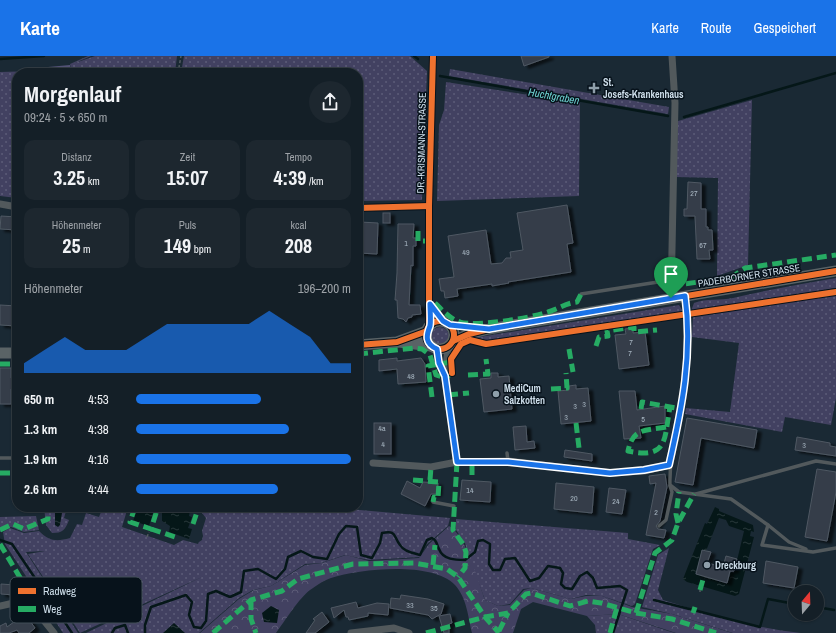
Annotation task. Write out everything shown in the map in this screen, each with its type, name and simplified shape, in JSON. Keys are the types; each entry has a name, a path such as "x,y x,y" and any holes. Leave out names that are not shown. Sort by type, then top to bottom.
{"main road":[{"name":"PADERBORNER STRASSE","path":"363,345 397,342 442,346 469,334 489,329 836,271"},
{"name":"PADERBORNER STRASSE","path":"397,342 428,329 436,322 489,329"},
{"path":"428,329 427,339 442,346 454,333 447,323"},
{"path":"0,353 12,353"}],"street":[{"name":"DR.-KRISMANN-STRASSE","path":"428,329 430,304 429,206 433,56"},
{"path":"671,298 675,103 672,56"},
{"path":"0,204 12,205"},
{"path":"363,208 429,206"},
{"path":"430,304 447,323"},
{"path":"442,346 439,363 445,376"},
{"path":"442,346 457,462"},
{"path":"373,464 431,467 457,462 508,462 610,473 644,470 669,465"},
{"path":"0,606 10,604"},
{"path":"46,623 54,633"},
{"path":"351,633 365,630 394,628 409,633"},
{"path":"365,630 375,633"}],"lane":[{"path":"581,294 671,280"},
{"path":"659,526 666,520 672,492 670,485 669,465 686,381 688,328 685,296"},
{"path":"507,453 508,462"},
{"path":"0,458 12,458"},
{"path":"694,494 816,461 836,464"},
{"path":"670,485 679,492 731,499 789,542 813,552"},
{"path":"433,502 454,506"},
{"path":"768,526 762,545 813,552 836,548"}],"path":[{"path":"179,68 181,56"},
{"path":"148,537 149,532"}],"green space":[{"path":"88,56 91,56 75,63 95,56 177,56 176,68 71,68 70,64"},
{"path":"184,56 410,56 427,71 422,200 363,201 363,68 182,68"},
{"path":"70,65 70,68 37,68"},
{"path":"450,69 669,107 668,114 449,76"},
{"path":"0,72 12,72 12,197 0,196"},
{"path":"446,82 580,103 579,196 437,201 439,125 444,110"},
{"path":"752,100 748,265 717,276 718,178 676,177 678,121"},
{"path":"836,278 836,288 691,311 694,303 699,301 728,299"},
{"path":"836,294 836,398 831,425 785,417 782,432 685,414 686,408 730,412 739,343 692,337 693,316"},
{"path":"679,305 684,313 489,341 473,338"},
{"path":"440,327 446,330 449,336 446,342 440,345 434,342 431,336 434,330"},
{"path":"363,510 450,518 448,526 426,545 420,557 369,560 345,555 321,563 305,564 271,586 253,590 239,598 199,633 86,633 107,623 142,623 142,606 204,576 142,604 142,577 43,577 28,554 45,551 26,552 42,577 27,577 5,544 3,532 10,528 24,533 39,531 50,539 57,540 70,538 77,524 82,525 86,513 99,517 101,512 126,512 122,527 174,545 183,540 198,544 202,540 202,531 206,518 202,512 363,512"},
{"path":"45,512 66,512 64,518 69,520 63,530 52,533 46,525"},
{"path":"36,516 39,530 24,532 11,527 0,532 0,517"},
{"path":"456,519 628,533 628,539 660,545 653,549 635,604 632,606 602,596 586,595 571,599 531,588 523,589 510,604 498,606 485,600 465,543 456,530"},
{"path":"449,526 455,531 466,548 485,600 498,606 510,605 524,590 531,588 571,599 586,596 602,596 632,607 672,614 732,633 676,633 618,614 587,616 533,602 521,609 513,633 472,633 465,602 455,585 444,577 430,573 395,569 359,572 331,578 323,582 306,593 276,633 200,633 239,599 254,590 271,586 305,565 322,563 346,555 369,561 419,558 429,544"},
{"path":"669,548 658,590 663,600 748,624 801,633 733,633 672,614 642,607 658,555"},
{"path":"63,569 67,577 58,577 56,572"},
{"path":"618,614 675,633 596,633 595,625 587,616"},
{"path":"56,623 72,623 78,633 63,633"},
{"path":"73,623 102,623 80,633"}],"water":[{"path":"715,507 719,509 719,511 753,525 754,532 751,531 750,536 754,537 739,594 735,596 687,582 683,579 705,523 707,524","holes":["719,518 726,520 729,526 744,531 734,573 731,572 728,583 695,574 702,550 706,551"]},
{"path":"55,512 62,512 60,525 58,527 55,525"},
{"path":"136,512 153,512 149,526 133,521"},
{"path":"158,512 190,512 189,516 192,517 188,528 192,529 189,539 169,532 170,526 162,521 162,513"},
{"path":"271,606 279,610 277,623 264,622 262,613"},
{"path":"174,623 185,633 163,633"}],"building":[{"path":"521,56 549,56 549,57 524,66"},
{"path":"688,182 701,183 701,209 706,209 706,227 708,227 708,230 712,230 713,250 709,250 710,259 697,259 695,216 684,216 684,209 687,209"},
{"path":"567,205 573,243 567,244 571,272 492,286 492,284 457,289 458,296 445,298 444,291 441,291 439,279 454,277 448,236 486,230 491,264 502,263 506,258 511,258 510,252 523,250 517,213"},
{"path":"383,213 390,213 390,223 383,223"},
{"path":"1,216 12,217 12,230 0,229"},
{"path":"363,222 378,223 377,254 363,253"},
{"path":"398,224 414,224 413,238 416,238 416,246 413,246 413,266 411,265 409,305 420,305 421,314 412,315 412,317 408,318 406,322 403,319 398,318 397,300 395,300"},
{"path":"0,305 12,306 12,326 0,325"},
{"path":"633,328 633,333 645,332 649,365 619,369 615,335 626,334 625,329"},
{"path":"397,358 397,361 421,358 425,364 426,382 398,384 397,369 379,371 379,360"},
{"path":"0,368 11,368 11,404 0,404"},
{"name":"MediCum Salzkotten","path":"491,373 498,373 498,377 509,376 512,409 484,412 480,379 491,378"},
{"path":"576,385 576,389 588,388 591,421 561,424 558,391 569,390 569,386"},
{"path":"619,391 635,391 637,410 665,406 665,423 639,426 641,438 624,439"},
{"path":"687,418 757,430 754,448 701,438 693,485 675,482"},
{"path":"374,423 391,423 391,454 374,454"},
{"path":"526,426 527,442 534,441 535,448 515,450 513,427"},
{"path":"797,437 830,443 830,446 836,447 836,456 795,450"},
{"path":"565,450 592,454 592,461 564,457"},
{"path":"817,469 836,472 836,492 827,541 805,537"},
{"path":"665,474 667,487 660,521 656,526 658,529 666,530 664,538 646,535 656,483 650,484 649,476"},
{"path":"462,480 491,482 490,502 460,500"},
{"path":"407,481 420,488 423,482 438,483 437,494 431,494 425,506 401,494"},
{"path":"556,483 594,487 592,513 554,509"},
{"path":"609,488 626,490 622,514 606,512"},
{"name":"Dreckburg","path":"702,550 711,552 707,563 723,567 726,556 737,559 734,571 730,571 727,583 696,574"},
{"path":"766,561 798,567 795,585 788,585 788,587 763,583"},
{"path":"1,584 10,585 10,595 1,594"},
{"path":"401,595 428,599 444,604 441,614 432,619 428,615 390,608 391,598 400,599"},
{"path":"356,602 358,608 377,603 389,604 388,615 368,613 368,616 349,620 348,617 346,617 344,610 334,618 331,608"},
{"path":"322,612 329,622 315,633 306,633 315,620 313,619"},
{"path":"450,614 452,623 449,624 449,633 444,633 439,616"},
{"path":"6,623 7,627 13,623 31,623 35,628 29,633 19,633 17,630 9,633 0,633 0,626"}],"waterway":[{"path":"0,59 44,56"},
{"name":"Huchtgraben","path":"414,56 418,59"},
{"name":"Huchtgraben","path":"684,117 836,73"},
{"name":"Huchtgraben","path":"440,76 668,116"},
{"path":"145,633 145,625 151,607 186,595 192,602 189,615 194,627 201,628 206,621 208,594 216,591 230,597 241,592 244,571 258,569 276,579 285,569 288,557 301,551 313,557 327,559 339,534 346,526 357,527 361,555 372,558 380,543 382,533 390,532 394,534 402,547 409,552 420,555 427,540 432,538 436,541 443,555 450,559 458,560 465,560 475,552 478,541 483,540 490,544 489,564 493,570 500,570 505,559 515,558 530,581 539,578 548,566 560,568 563,573 561,584 565,588 572,589 580,576 587,572 593,578 597,588 620,586 627,590 613,633"},
{"path":"0,540 12,544 34,577"},
{"path":"654,600 760,627 768,599 788,603"},
{"path":"824,608 834,610"},
{"path":"65,623 72,633"},
{"path":"112,633 115,628 125,625 128,633"}],"marked path":[{"path":"418,231 418,241 429,241"},
{"path":"671,286 732,277 745,268 836,255"},
{"path":"435,303 456,321 467,323 490,323 517,319 552,311 577,302 581,294"},
{"path":"596,346 599,337 608,336 607,331 634,327 634,332 657,330"},
{"path":"363,353 414,348 422,349 430,355 436,375 445,378 452,373 452,370"},
{"path":"569,349 573,372"},
{"path":"468,375 488,374 486,359"},
{"path":"432,397 428,366 451,362"},
{"path":"0,364 12,364"},
{"path":"551,389 567,388 566,373"},
{"path":"448,395 469,393"},
{"path":"641,409 642,402 682,409"},
{"path":"666,427 647,430 637,434 630,443 628,451 641,453 651,452 658,449 665,437 670,407"},
{"path":"576,423 579,448"},
{"path":"472,461 472,475"},
{"path":"457,462 453,530 463,544 466,552 465,568 458,577"},
{"path":"430,480 431,467"},
{"path":"0,473 12,473"},
{"path":"413,480 439,482 438,498 434,497 433,502"},
{"path":"678,523 676,514 679,492"},
{"path":"636,613 655,553 672,540 678,523 694,494"},
{"path":"0,530 13,524 24,529 48,519 48,512"},
{"path":"133,512 130,522 151,529 156,512"},
{"path":"193,524 197,512"},
{"path":"151,529 175,537"},
{"path":"0,544 20,577"},
{"path":"433,565 435,545"},
{"path":"213,633 251,600 282,591 298,579 353,564 414,563 447,569 458,577 485,617 508,613 526,594 531,593 570,606 588,601 601,603 636,613 672,619 716,633"},
{"path":"700,590 704,576"},
{"path":"251,600 251,619 256,633"},
{"path":"610,633 617,607"},
{"path":"693,613 695,607"},
{"path":"499,631 508,613"},
{"path":"426,633 485,617 499,633"}],"cycle path":[{"path":"429,326 429,206 433,56"},
{"path":"363,208 429,206"},
{"path":"453,341 469,334 489,329 836,271"},
{"path":"452,373 451,359 461,344 470,340 486,344 836,292"},
{"path":"440,321 450,325 454,335 450,345 440,349 430,345 426,335 430,325 440,321"},
{"path":"363,345 397,342 427,331"}],"place":[{"name":"St. Josefs-Krankenhaus","path":"594,88"},
{"name":"MediCum Salzkotten","path":"496,394"},
{"name":"Dreckburg","path":"707,565"}],"route":[{"path":"685,296 688,328 686,381 669,465 644,470 610,473 508,462 457,462 445,376 439,363 437,349 428,343 426,335 430,326 430,304 443,321 450,325 489,329 671,298 685,296"}]}
